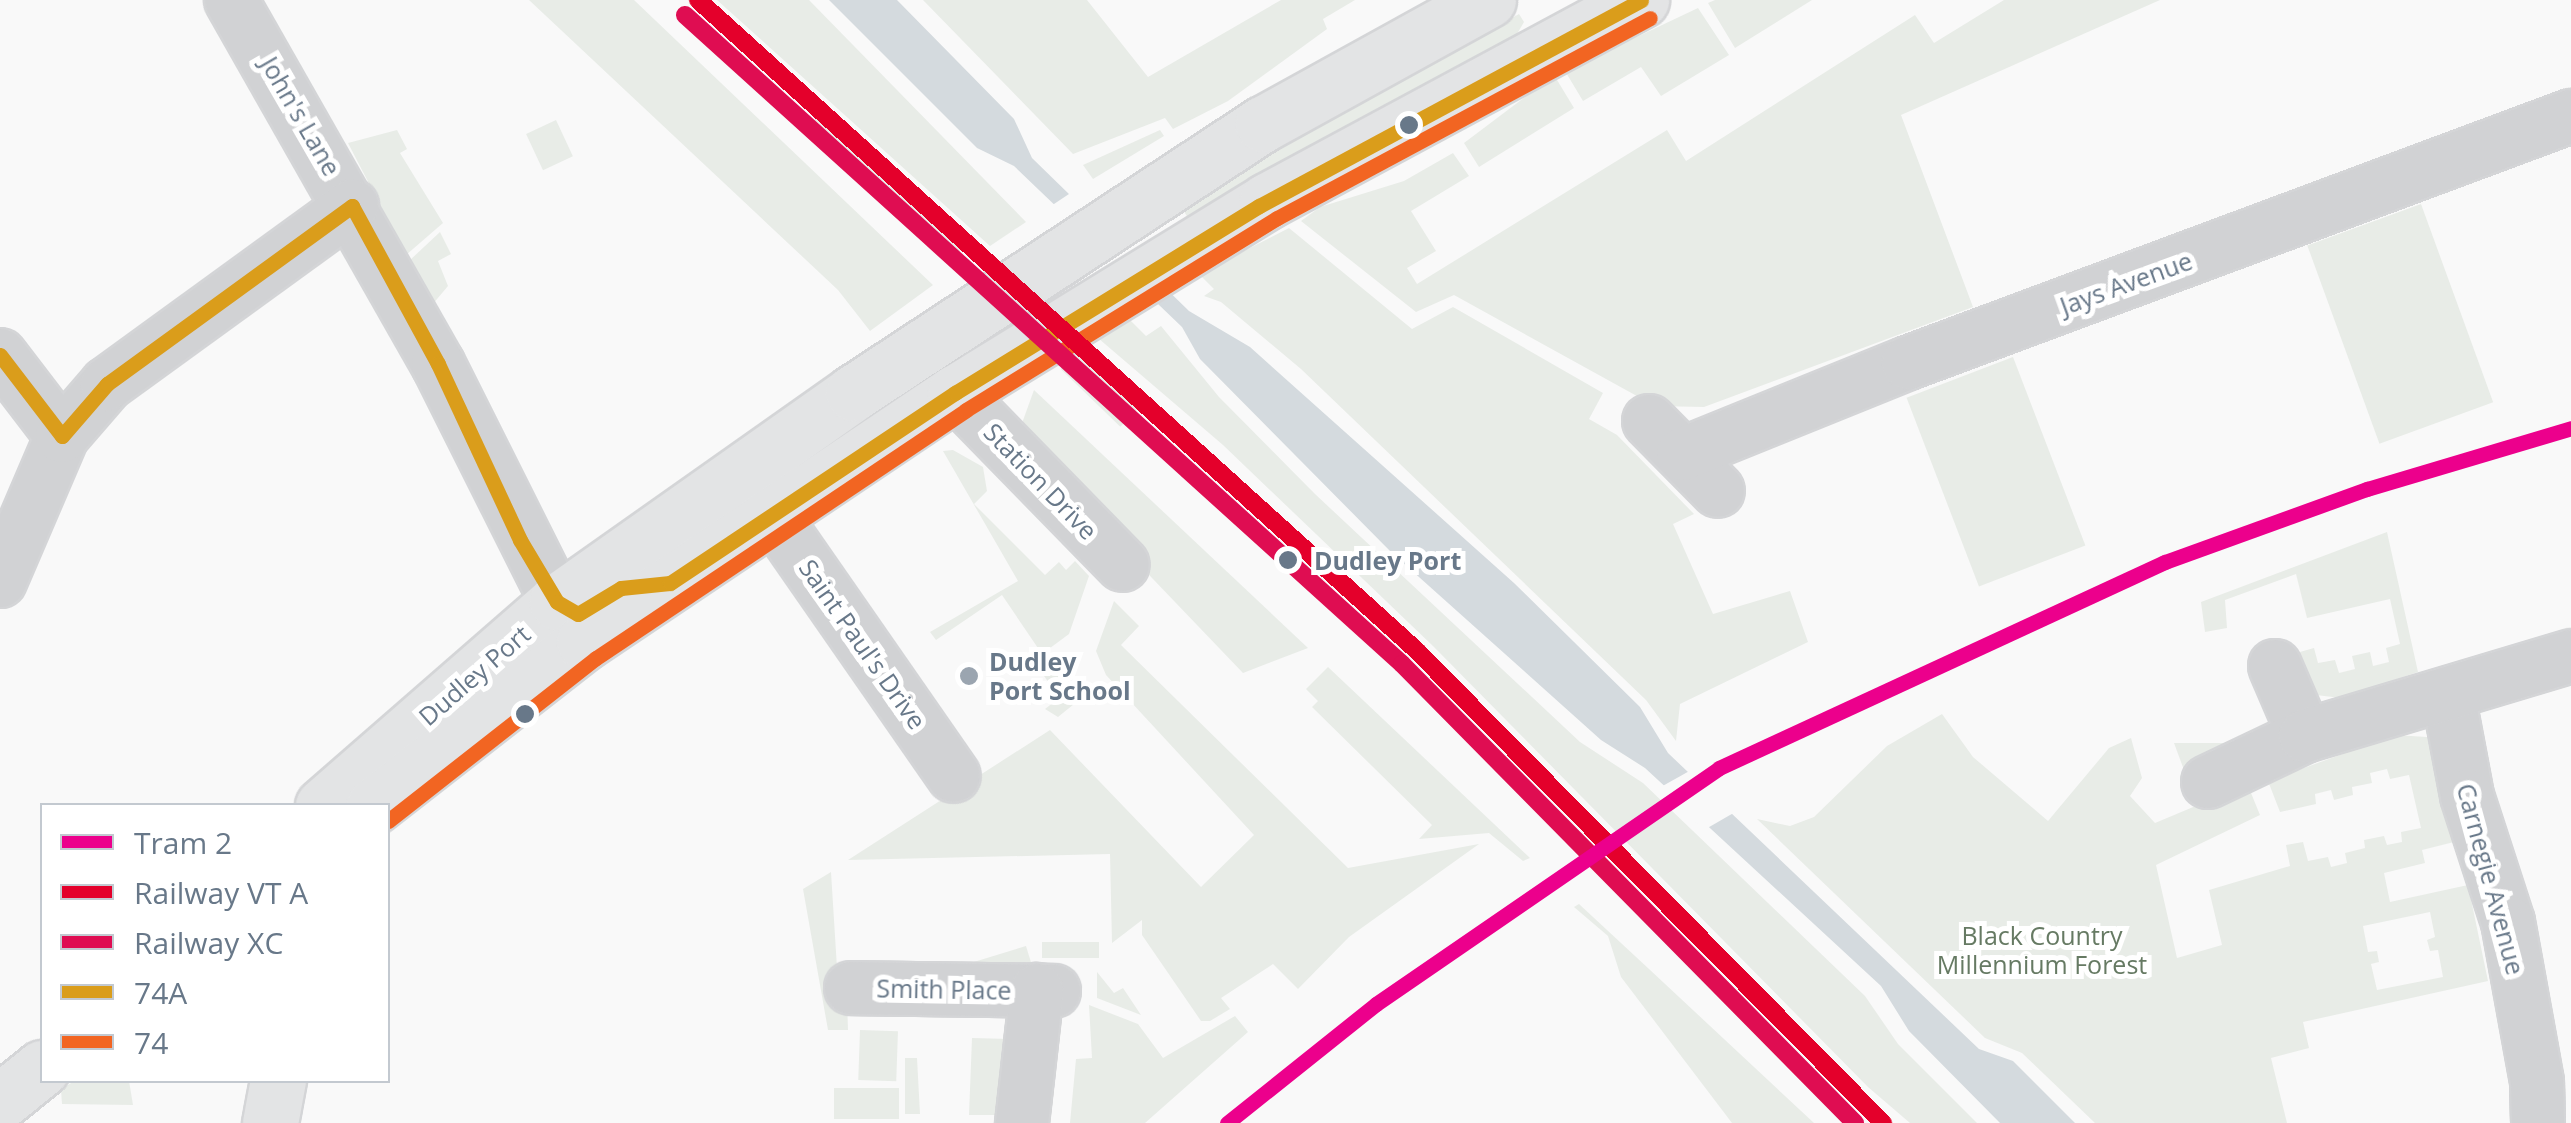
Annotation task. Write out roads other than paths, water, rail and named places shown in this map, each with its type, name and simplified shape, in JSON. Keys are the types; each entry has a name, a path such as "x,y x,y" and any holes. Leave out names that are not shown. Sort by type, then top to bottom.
{"main road":[{"name":"Dudley Port","path":"326,803 556,602 924,348 1263,124 1488,0"},
{"name":"Dudley Port","path":"378,803 670,583 771,512 956,393 1318,172 1641,0"},
{"path":"0,1060 40,1030"},
{"path":"0,1102 40,1070"},
{"path":"263,1083 268,1123"},
{"path":"268,1123 277,1083"}],"street":[{"name":"John's Lane","path":"232,0 352,206 556,602"},
{"name":"Jays Avenue","path":"1718,491 1666,437 1908,363 2571,116"},
{"path":"0,582 62,436 107,384 352,206"},
{"name":"Station Drive","path":"924,348 956,393 1123,564"},
{"path":"0,356 62,436"},
{"name":"Saint Paul's Drive","path":"771,512 954,776"},
{"path":"556,602 578,614 621,588 670,583"},
{"path":"2208,782 2305,736 2571,656"},
{"path":"2275,666 2305,736"},
{"name":"Carnegie Avenue","path":"2448,695 2467,796 2508,922 2537,1082 2538,1123"},
{"name":"Smith Place","path":"851,988 1045,990 1022,1123"}],"tram line":[{"name":"2","path":"1227,1123 1376,1004 1719,768 2165,562 2367,489 2571,428"}],"rail line":[{"name":"XC","path":"685,15 1402,664 1855,1123"}],"place":[{"name":"Dudley Port","path":"1288,560"},
{"name":"Dudley Port School","path":"969,676"}],"park label":[{"name":"Black Country Millennium Forest","path":"2042,950"}]}
